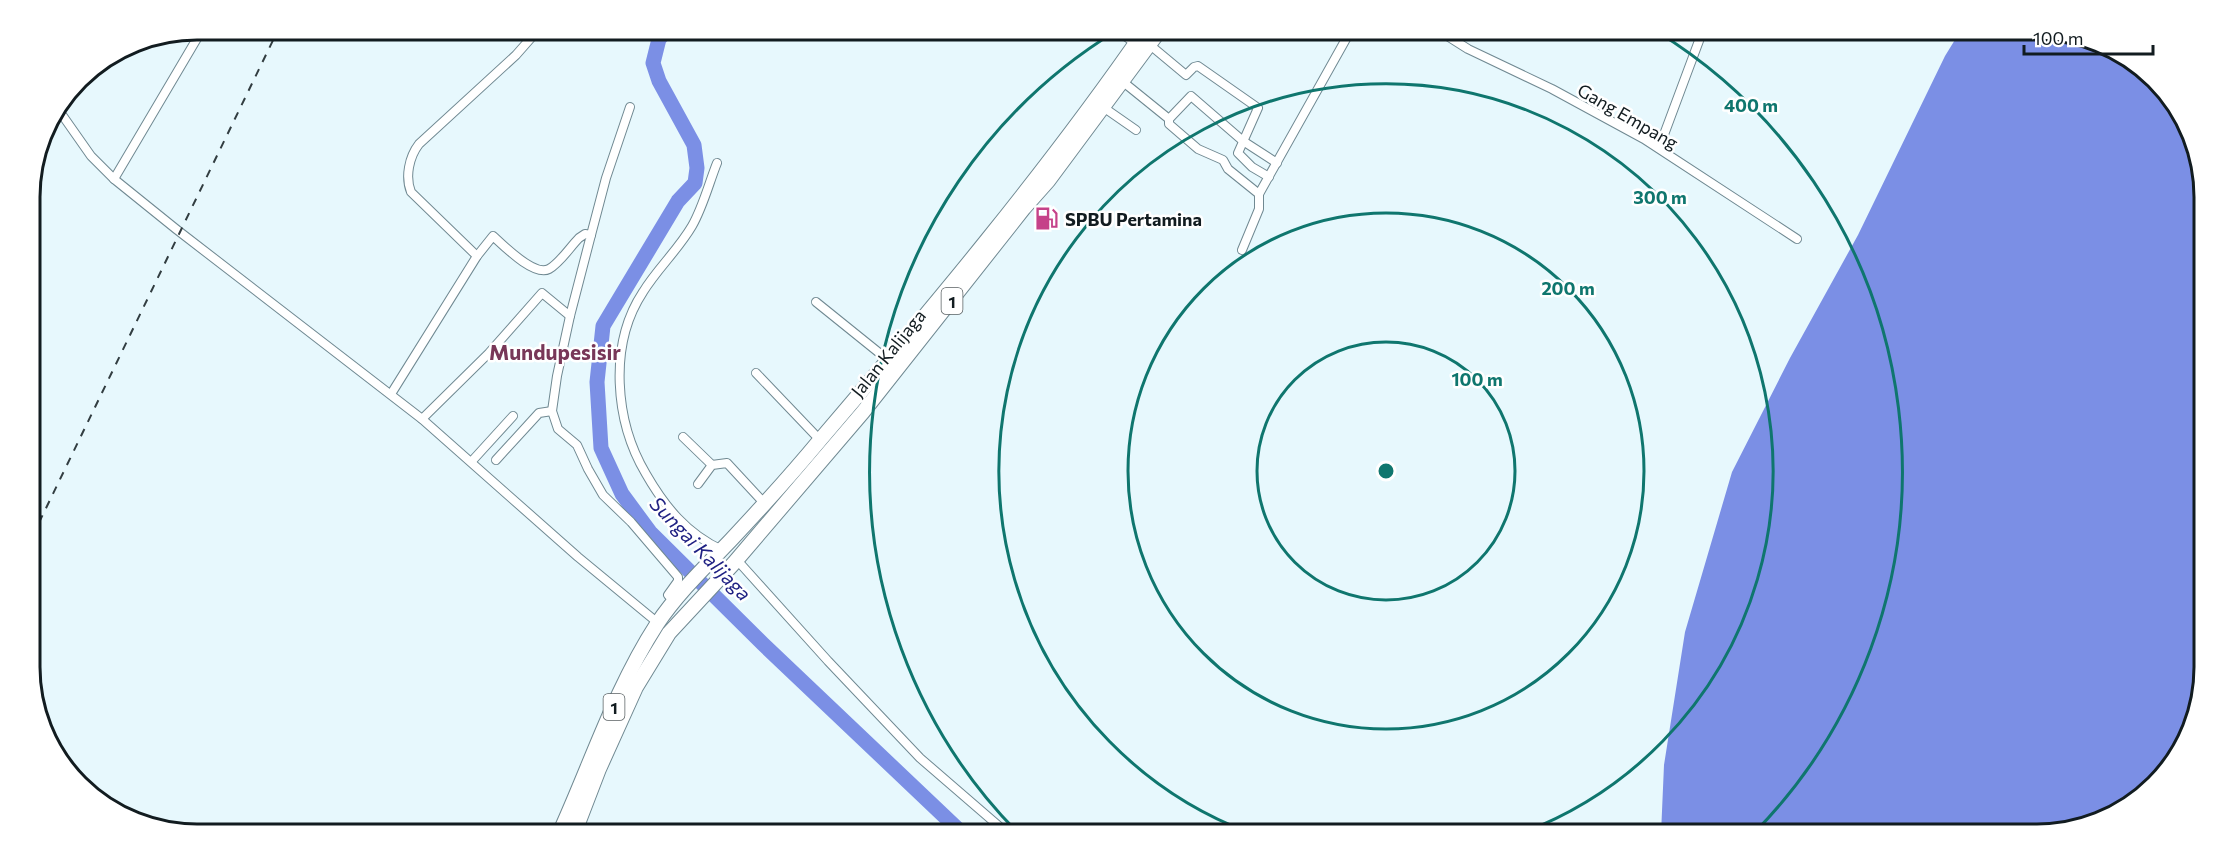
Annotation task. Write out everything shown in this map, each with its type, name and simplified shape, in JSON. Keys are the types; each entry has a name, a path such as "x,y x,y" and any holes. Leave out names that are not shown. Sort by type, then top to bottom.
{"highway":[{"name":"Jalan Kalijaga","path":"674,602 765,504 888,360 1055,153 1139,40"},
{"name":"Jalan Kalijaga","path":"578,824 599,769 636,687 669,633 735,562 931,328 1024,208 1048,181 1153,40"},
{"name":"1","path":"563,824 625,683 658,623 674,602"}],"street":[{"path":"114,179 196,40"},
{"path":"477,256 411,192 408,181 410,162 419,144 516,55 529,40"},
{"path":"1131,40 1136,44"},
{"path":"1242,250 1259,209 1259,194 1345,40"},
{"name":"Gang Empang","path":"1454,40 1552,89 1659,148 1797,239"},
{"path":"1659,148 1699,40"},
{"path":"1150,45 1186,75 1198,66 1258,108 1238,154 1252,167 1269,177"},
{"path":"1122,81 1169,119"},
{"path":"1259,194 1228,169 1223,160 1198,149 1168,123 1169,119 1191,96 1243,141 1277,162"},
{"path":"630,107 606,178 570,316 556,376 552,411 558,429 577,446 603,495 631,522 678,577 678,581 668,595 674,602"},
{"path":"1103,107 1136,130"},
{"path":"63,116 91,156 114,179 227,270 422,419 578,557 658,623"},
{"path":"717,163 690,229 642,292 636,304 622,350 619,379 621,406 629,438 651,483 688,529 720,551"},
{"path":"391,394 477,256 493,236 532,268 545,270 579,238 585,234 591,235"},
{"path":"422,419 489,353 542,293 570,316"},
{"path":"816,302 888,360"},
{"path":"756,373 820,440"},
{"path":"496,460 539,413 552,411"},
{"path":"472,461 513,416"},
{"path":"683,437 712,465"},
{"path":"698,484 712,465 727,463 765,504"},
{"path":"735,562 920,758 996,824"}],"water":[{"path":"1955,40 2037,40 2087,49 2124,67 2148,86 2173,119 2182,137 2192,177 2194,197 2194,667 2185,717 2167,754 2148,778 2115,803 2077,818 2047,823 1661,823 1664,765 1685,632 1732,472 1790,358 1858,235"}],"waterway":[{"name":"Sungai Kalijaga","path":"659,40 653,63 659,81 694,145 697,168 695,183 678,201 603,326 597,382 601,448 622,494 650,532 763,644 952,824"}],"railway":[{"path":"40,520 273,40"}],"place":[{"name":"SPBU Pertamina","path":"1047,219"}],"district":[{"name":"Mundupesisir","path":"555,351"}]}
